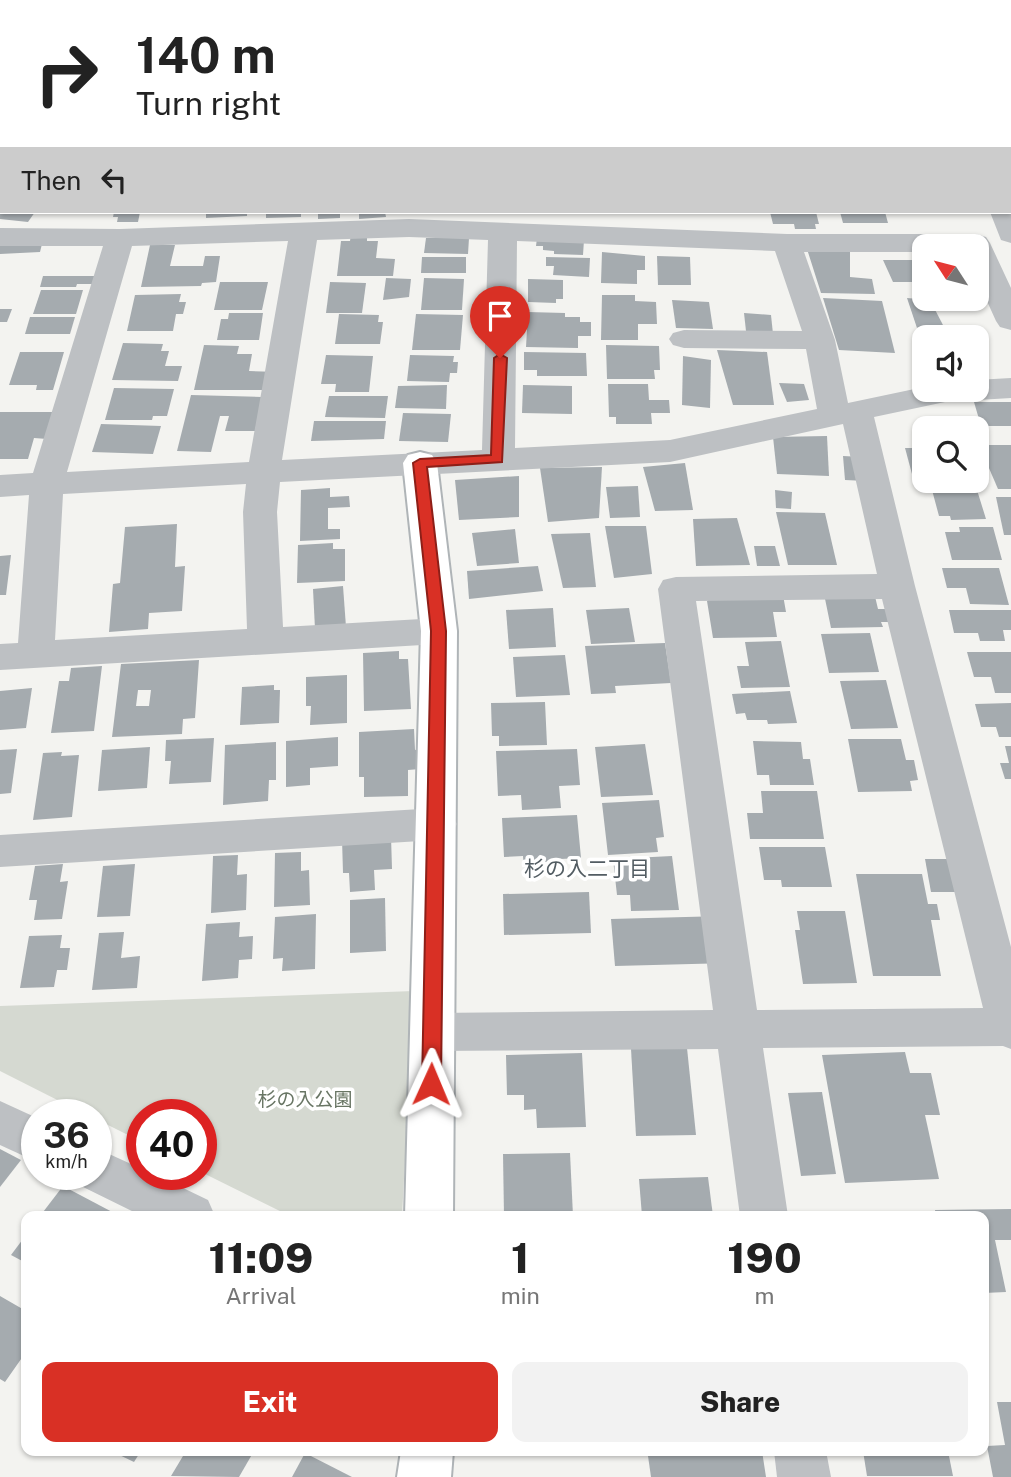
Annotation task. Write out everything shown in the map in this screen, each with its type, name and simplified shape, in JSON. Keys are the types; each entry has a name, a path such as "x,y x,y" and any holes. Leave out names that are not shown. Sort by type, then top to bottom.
{"main road":[{"path":"420,463 439,631 429,1211"},
{"path":"424,1477 426,1456"}],"street":[{"path":"989,240 1011,236 1005,214"},
{"path":"0,237 82,225 120,238 180,224 304,232 409,228 787,243 912,243"},
{"path":"498,459 503,231"},
{"path":"266,642 260,512 264,471 304,232"},
{"path":"36,654 47,483 120,238"},
{"path":"432,1032 1011,1028 897,586 845,414 787,243"},
{"path":"989,272 1011,321"},
{"path":"684,339 820,340"},
{"path":"989,389 1011,388"},
{"path":"0,486 670,451 912,399"},
{"path":"763,1211 740,1029 676,589 897,586"},
{"path":"0,657 439,631"},
{"path":"0,851 437,824"},
{"path":"0,1122 21,1132"},
{"path":"112,1178 181,1211"},
{"path":"801,1456 804,1477"}],"green space":[{"name":"杉の入公園","path":"414,991 402,1211 280,1211 217,1180 217,1099 126,1099 126,1134 112,1127 112,1099 55,1099 0,1071 0,1006"}],"building":[{"path":"0,214 34,214 28,222 0,219"},
{"path":"114,214 140,214 138,222 117,222 118,217 113,217"},
{"path":"206,214 247,214 247,216 206,218"},
{"path":"266,214 301,214 301,217 266,218"},
{"path":"318,214 340,214 340,218 318,219"},
{"path":"359,214 385,214 386,217 359,219"},
{"path":"770,214 816,214 819,224 815,224 816,229 795,229 794,224 773,224"},
{"path":"841,214 886,214 888,223 843,223"},
{"path":"351,234 367,234 367,241 378,241 376,258 395,259 393,276 337,276 341,241 350,241"},
{"path":"426,238 469,238 468,254 424,253"},
{"path":"537,238 584,240 583,255 554,254 554,251 543,250 543,246 536,246"},
{"path":"0,244 42,244 40,252 0,254"},
{"path":"150,245 175,245 170,266 203,266 205,256 220,256 216,282 202,283 201,286 141,287"},
{"path":"807,249 850,250 850,277 872,279 875,294 821,293"},
{"path":"602,252 645,256 645,270 637,270 637,284 601,283"},
{"path":"657,256 690,257 691,285 658,285"},
{"path":"422,257 466,257 466,273 421,273"},
{"path":"546,257 590,258 589,277 553,275 554,266 546,266"},
{"path":"883,260 912,260 912,282 893,282"},
{"path":"43,276 100,276 98,284 40,287"},
{"path":"386,278 411,279 409,297 383,300"},
{"path":"424,278 464,279 462,310 421,310"},
{"path":"528,279 563,280 563,299 556,299 556,303 528,302"},
{"path":"220,282 268,282 262,310 214,310"},
{"path":"330,282 366,283 362,313 326,313"},
{"path":"41,290 83,290 76,314 33,314"},
{"path":"181,294 179,302 186,302 183,314 176,314 173,331 127,331 135,295"},
{"path":"602,295 635,295 635,301 656,302 657,324 638,324 638,340 601,340"},
{"path":"823,298 882,301 895,353 839,350"},
{"path":"907,298 912,298 912,312 936,312 943,325 916,325"},
{"path":"672,300 709,302 713,329 676,328"},
{"path":"0,309 12,309 7,322 0,322"},
{"path":"528,312 565,313 565,317 580,317 580,322 591,322 591,336 578,336 578,348 526,347"},
{"path":"229,313 263,313 259,340 217,340 221,319 228,319"},
{"path":"744,313 771,315 773,334 746,331"},
{"path":"339,314 379,315 378,322 383,322 380,344 335,344"},
{"path":"416,314 463,315 460,350 412,350"},
{"path":"30,317 75,317 70,334 25,334"},
{"path":"123,343 163,344 161,351 169,351 165,366 182,366 178,381 112,380"},
{"path":"204,345 239,346 237,354 252,354 249,371 279,372 276,390 194,390"},
{"path":"606,345 659,346 660,370 654,370 655,379 607,379"},
{"path":"717,350 767,352 774,405 733,405"},
{"path":"20,352 64,352 53,390 36,390 37,385 9,385"},
{"path":"524,352 586,353 587,376 537,376 537,370 524,370"},
{"path":"326,355 373,356 369,392 335,392 336,384 321,384"},
{"path":"410,355 454,356 453,362 458,362 457,373 450,373 449,382 407,381"},
{"path":"683,356 711,360 710,408 682,405"},
{"path":"779,383 804,384 809,400 787,402"},
{"path":"608,384 648,384 649,400 669,400 670,413 651,413 652,424 616,424 616,417 609,417"},
{"path":"447,385 446,409 395,408 398,386"},
{"path":"523,385 572,386 572,414 522,413"},
{"path":"114,388 174,389 167,416 153,416 152,420 105,420"},
{"path":"191,395 262,397 255,431 225,431 229,416 220,416 211,452 177,451"},
{"path":"329,396 388,396 385,418 325,417"},
{"path":"974,402 1011,402 1011,426 989,426 989,416 978,416"},
{"path":"0,412 55,412 47,439 34,438 28,459 0,459"},
{"path":"403,413 451,414 448,442 399,441"},
{"path":"314,421 386,421 384,439 311,441"},
{"path":"101,424 161,426 153,454 92,452"},
{"path":"827,436 829,476 777,474 773,437"},
{"path":"989,445 1011,445 1011,489 998,489 989,468"},
{"path":"905,448 912,448 912,474"},
{"path":"843,456 862,457 866,481 845,480"},
{"path":"685,463 693,510 655,511 643,467"},
{"path":"602,467 599,518 548,522 540,468"},
{"path":"519,476 519,517 459,520 455,480"},
{"path":"638,486 640,517 610,518 606,487"},
{"path":"330,488 330,497 349,496 350,507 328,508 328,529 340,529 340,539 300,541 301,490"},
{"path":"775,490 792,492 791,509 776,508"},
{"path":"933,493 978,493 986,519 951,520 950,516 939,516"},
{"path":"996,497 1011,497 1011,535 1004,535"},
{"path":"776,512 825,513 837,565 788,565"},
{"path":"737,518 750,565 696,566 693,519"},
{"path":"177,524 175,567 185,566 182,611 149,613 148,629 109,632 113,584 120,583 125,527"},
{"path":"605,526 646,526 652,574 614,578"},
{"path":"959,527 993,527 1002,560 952,560 945,532 960,532"},
{"path":"515,529 519,563 477,566 472,533"},
{"path":"590,533 596,587 563,588 551,534"},
{"path":"333,543 333,549 345,549 345,581 297,583 298,545"},
{"path":"754,546 775,546 780,566 757,566"},
{"path":"11,555 6,595 0,595 0,556"},
{"path":"538,566 543,591 469,599 467,571"},
{"path":"942,568 999,568 1009,605 970,604 966,588 947,588"},
{"path":"343,586 346,627 315,629 313,589"},
{"path":"724,588 783,595 786,612 773,612 777,637 713,638 707,601"},
{"path":"873,588 878,609 888,609 891,622 881,622 883,627 831,628 823,589"},
{"path":"553,608 556,647 509,649 506,610"},
{"path":"629,608 635,642 591,644 586,610"},
{"path":"949,610 1011,610 1011,630 1003,630 1005,641 980,641 978,633 954,633"},
{"path":"870,633 879,672 829,673 821,634"},
{"path":"781,641 790,687 741,688 737,666 749,666 745,642"},
{"path":"665,643 671,683 615,686 616,693 591,694 585,646"},
{"path":"399,651 399,659 408,659 411,709 364,711 363,653"},
{"path":"967,652 1011,652 1011,693 995,693 991,677 974,677"},
{"path":"565,655 570,695 516,697 513,657"},
{"path":"199,660 195,718 183,719 182,734 112,737 121,664","holes":["138,690 151,690 149,706 136,706"]},
{"path":"102,666 94,731 51,733 59,681 69,681 71,668"},
{"path":"347,675 347,723 310,725 311,706 306,706 306,677"},
{"path":"886,680 898,728 851,729 840,681"},
{"path":"274,685 274,690 280,690 279,723 240,725 242,687"},
{"path":"32,688 26,728 0,730 0,691"},
{"path":"790,691 797,723 768,724 767,720 747,720 745,713 736,714 732,694"},
{"path":"545,702 547,745 499,746 499,736 492,736 491,703"},
{"path":"1011,703 1011,737 999,737 996,727 981,727 975,704"},
{"path":"414,729 415,750 419,749 420,769 408,770 408,796 364,797 364,777 359,777 359,732"},
{"path":"338,737 338,766 310,768 310,785 286,787 286,741"},
{"path":"214,738 211,782 169,784 171,761 165,761 166,740"},
{"path":"848,739 901,739 906,760 914,760 918,780 910,781 912,791 858,792"},
{"path":"753,741 801,742 803,759 810,759 814,785 770,785 769,775 757,775"},
{"path":"276,742 276,780 269,780 268,801 223,805 225,745"},
{"path":"645,744 653,795 601,797 595,747"},
{"path":"1005,746 1011,746 1011,779 1005,779 1000,763 1009,763"},
{"path":"150,747 147,788 98,791 102,750"},
{"path":"17,749 11,793 0,794 0,750"},
{"path":"577,749 580,785 559,786 561,808 522,810 521,795 498,796 496,751"},
{"path":"62,752 61,756 79,755 72,817 33,820 43,753"},
{"path":"761,791 817,791 824,839 750,839 747,813 763,813"},
{"path":"659,800 664,837 656,838 658,852 608,855 602,803"},
{"path":"577,815 581,858 560,859 560,871 524,873 523,856 504,857 502,818"},
{"path":"391,836 392,869 374,870 375,890 350,892 349,873 343,873 342,839"},
{"path":"759,847 825,847 832,887 782,887 781,880 764,880"},
{"path":"301,852 301,871 309,870 310,905 274,907 275,853"},
{"path":"238,855 237,875 247,874 246,910 211,913 213,856"},
{"path":"672,856 679,910 631,911 630,895 617,895 613,859"},
{"path":"925,859 959,859 966,892 931,892"},
{"path":"63,864 60,882 68,881 62,919 34,920 37,900 29,900 35,866"},
{"path":"135,864 130,916 97,917 103,866"},
{"path":"856,874 922,874 928,904 937,904 940,920 931,920 941,976 873,976"},
{"path":"589,892 591,933 504,935 503,894"},
{"path":"385,898 386,951 350,953 350,900"},
{"path":"797,911 845,911 857,983 803,984 795,930 800,930"},
{"path":"316,914 315,969 282,971 283,958 273,959 275,917"},
{"path":"723,916 730,963 615,966 611,919"},
{"path":"240,922 239,937 253,936 252,959 239,960 238,978 202,981 206,924"},
{"path":"124,932 121,958 140,956 137,988 92,990 99,933"},
{"path":"62,935 60,948 70,948 67,970 57,970 54,987 20,988 29,936"},
{"path":"687,1048 696,1135 636,1136 631,1049"},
{"path":"905,1052 910,1073 931,1073 940,1115 925,1115 939,1179 845,1183 822,1055"},
{"path":"582,1053 586,1127 537,1128 536,1109 524,1110 524,1095 507,1095 506,1055"},
{"path":"822,1092 836,1174 801,1176 788,1093"},
{"path":"0,1149 21,1160 0,1187"},
{"path":"570,1153 573,1211 504,1211 503,1154"},
{"path":"708,1177 712,1211 642,1211 639,1179"},
{"path":"60,1190 71,1190 110,1211 44,1211"},
{"path":"1011,1209 1011,1240 995,1240 1006,1292 989,1293 989,1211 935,1210"},
{"path":"21,1242 21,1260 11,1255"},
{"path":"0,1296 21,1308 21,1359 5,1382 0,1379"},
{"path":"997,1402 1011,1402 1011,1477 993,1477 989,1446 1005,1445"},
{"path":"121,1456 138,1456 134,1462"},
{"path":"183,1456 251,1456 239,1477 171,1476"},
{"path":"303,1456 311,1456 352,1477 292,1477"},
{"path":"648,1456 763,1456 766,1477 651,1477"},
{"path":"864,1456 949,1456 953,1476 867,1476"}],"district":[{"name":"杉の入二丁目","path":"587,869"}],"route":[{"path":"431,1084 439,631 420,463 498,459 500,358"}]}
